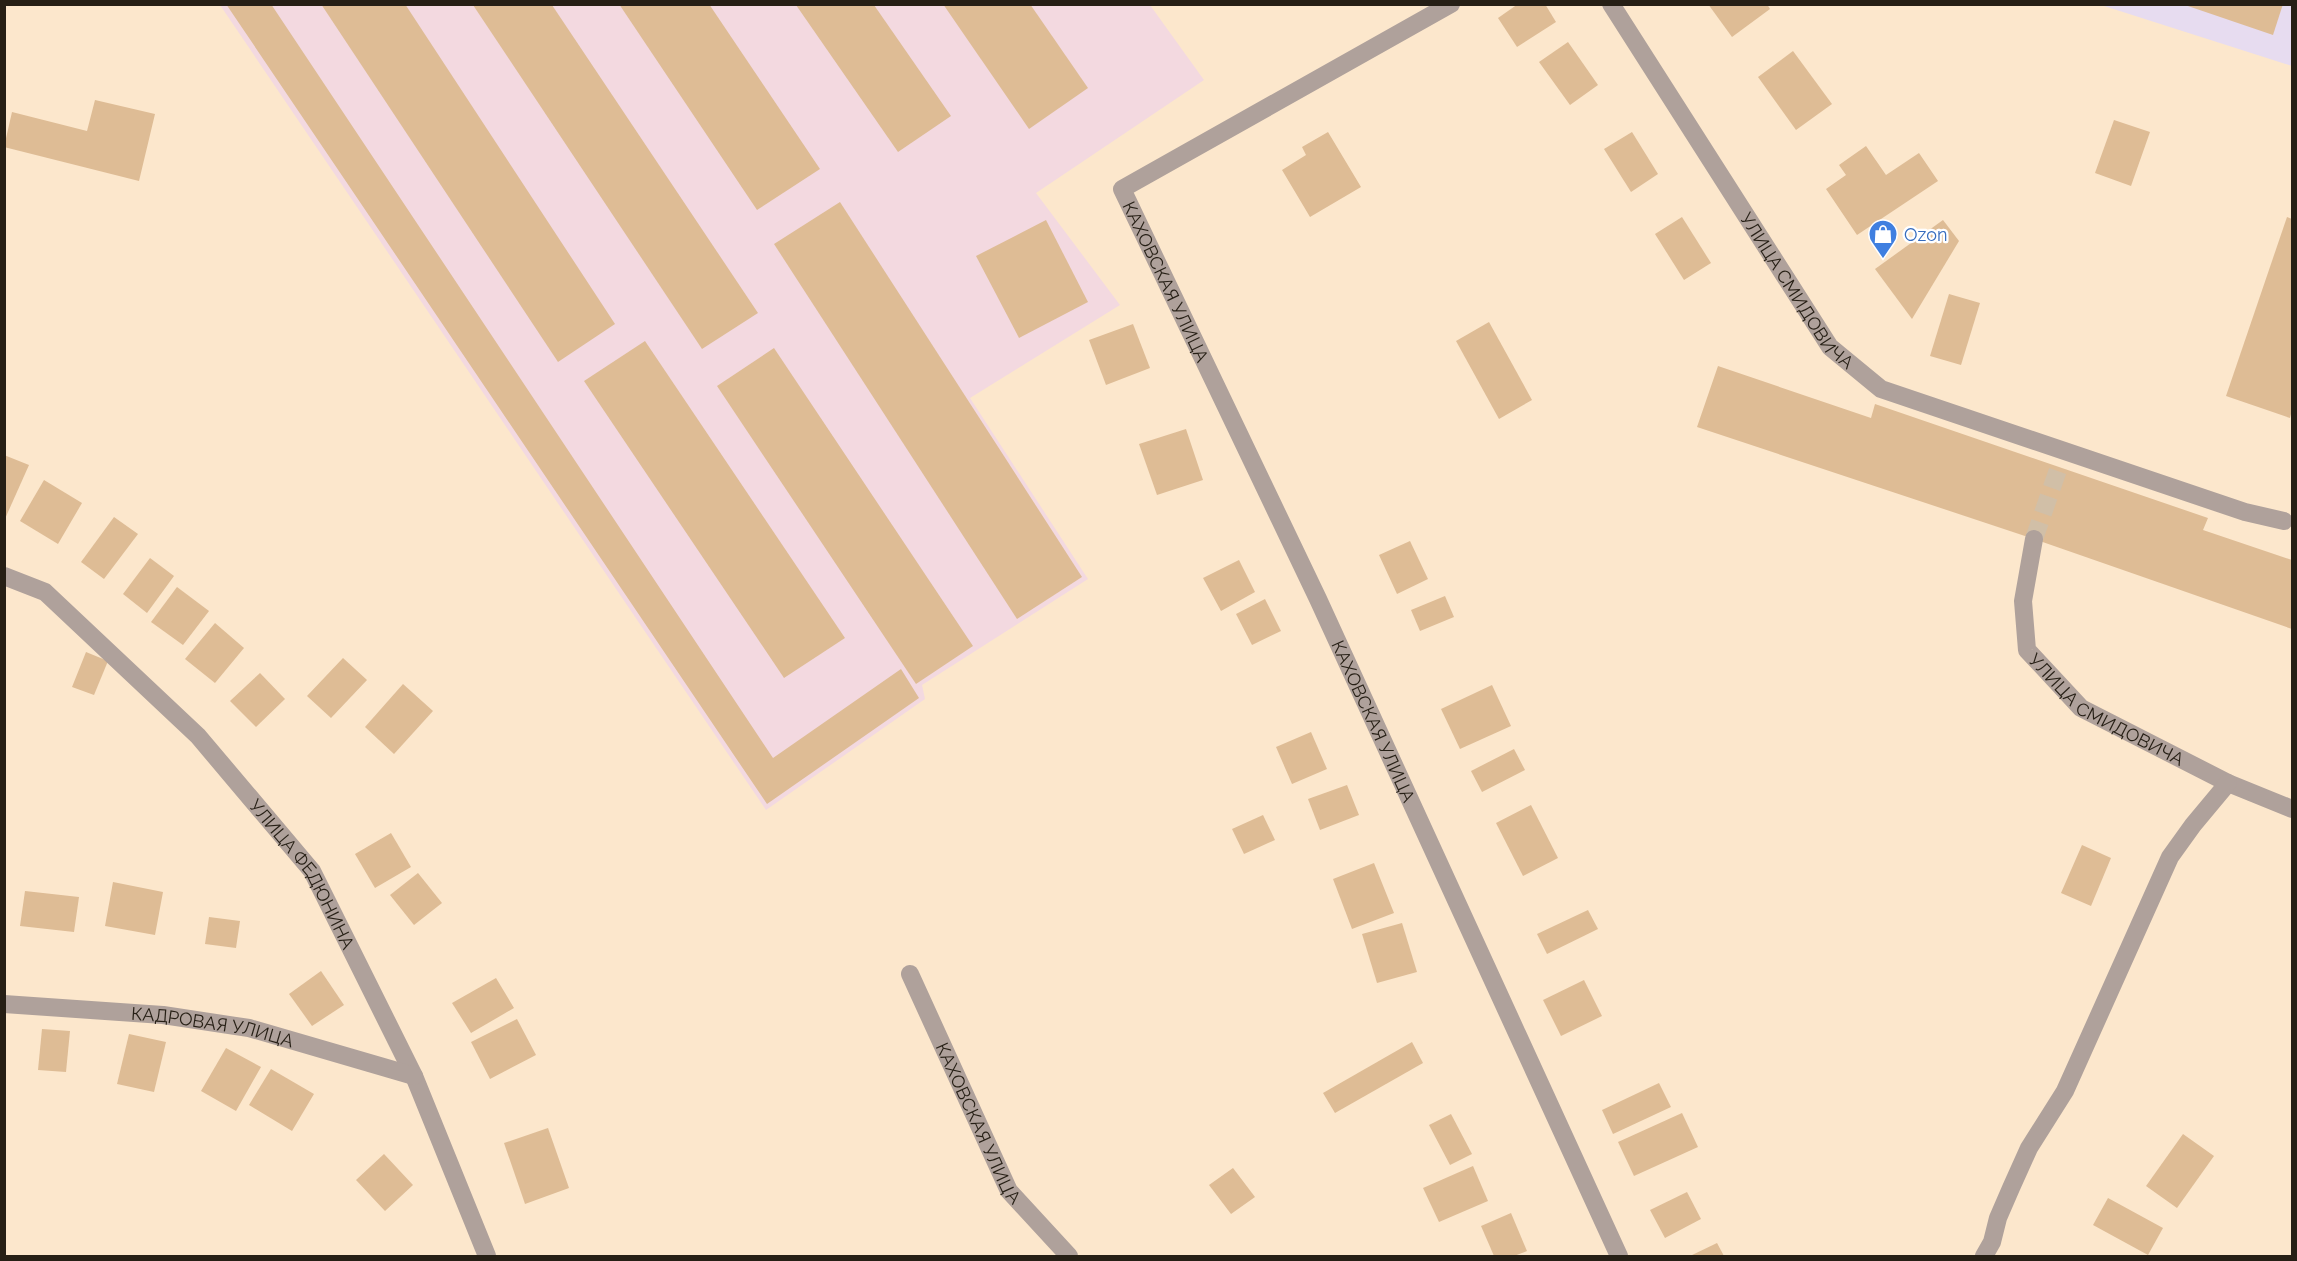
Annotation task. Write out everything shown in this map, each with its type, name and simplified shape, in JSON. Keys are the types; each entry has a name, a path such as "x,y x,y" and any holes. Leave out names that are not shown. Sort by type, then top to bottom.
{"street":[{"name":"КАХОВСКАЯ УЛИЦА","path":"1451,4 1122,189 1318,599 1619,1257"},
{"name":"УЛИЦА СМИДОВИЧА","path":"1611,4 1830,347 1881,389 2062,459 2245,512 2284,521"},
{"name":"УЛИЦА СМИДОВИЧА","path":"2034,539 2023,601 2027,650 2081,708 2228,783 2292,809"},
{"name":"УЛИЦА ФЕДЮНИНА","path":"4,576 45,592 198,736 312,871 414,1076 487,1257"},
{"path":"1984,1257 1992,1242 1998,1218 2029,1148 2065,1091 2170,857 2228,783"},
{"name":"КАХОВСКАЯ УЛИЦА","path":"910,974 1009,1191 1070,1257"},
{"name":"КАДРОВАЯ УЛИЦА","path":"4,1004 163,1015 249,1028 414,1076"}],"shaded area":[{"path":"220,5 1150,5 1204,80 1036,193 1120,305 970,398 1088,579 922,685 925,699 766,810"},
{"path":"2101,5 2292,5 2292,66"}],"building":[{"path":"226,4 271,4 773,758 901,669 919,698 767,804"},
{"path":"321,4 405,4 615,324 558,362"},
{"path":"619,4 709,4 820,169 757,210"},
{"path":"943,4 1030,4 1088,88 1029,129"},
{"path":"1518,4 1545,4 1556,22 1517,47 1498,18"},
{"path":"1708,4 1767,4 1770,9 1732,37"},
{"path":"2182,4 2283,4 2273,35"},
{"path":"473,5 552,5 758,313 702,349"},
{"path":"796,5 874,5 951,116 898,152"},
{"path":"1568,42 1598,85 1570,105 1539,62"},
{"path":"1793,51 1832,104 1796,130 1758,77"},
{"path":"95,100 155,114 139,181 4,147 12,112 87,131"},
{"path":"2114,120 2150,132 2131,186 2095,173"},
{"path":"1328,132 1361,187 1310,217 1282,170 1306,155 1302,147"},
{"path":"1632,132 1658,174 1631,192 1604,149"},
{"path":"1866,146 1886,175 1919,153 1938,181 1857,235 1826,189 1846,175 1839,165"},
{"path":"840,202 1082,577 1017,619 774,244"},
{"path":"1682,217 1711,263 1684,280 1655,234"},
{"path":"2287,217 2292,219 2292,410 2290,418 2226,396"},
{"path":"1046,220 1088,302 1019,338 976,256"},
{"path":"1943,220 1959,241 1912,319 1875,269"},
{"path":"1949,294 1980,303 1961,365 1930,356"},
{"path":"1489,322 1532,400 1499,419 1456,341"},
{"path":"1133,324 1150,368 1106,385 1089,340"},
{"path":"645,341 845,638 784,678 584,381"},
{"path":"774,348 973,646 916,684 717,386"},
{"path":"1718,366 1871,418 1875,404 2208,518 2203,530 2292,560 2292,629 2034,539 1697,427"},
{"path":"1186,429 1203,480 1157,495 1139,444"},
{"path":"4,455 29,465 4,521"},
{"path":"44,480 82,503 58,544 20,521"},
{"path":"114,517 138,534 104,579 81,562"},
{"path":"1410,541 1428,579 1397,594 1379,555"},
{"path":"150,558 174,576 147,613 123,594"},
{"path":"1239,560 1255,592 1221,611 1203,578"},
{"path":"177,587 209,611 183,645 151,622"},
{"path":"1445,596 1454,617 1420,631 1411,610"},
{"path":"1265,599 1281,631 1252,645 1236,614"},
{"path":"215,623 244,648 215,683 185,659"},
{"path":"86,652 108,661 94,695 72,687"},
{"path":"343,658 367,680 331,718 307,696"},
{"path":"260,673 285,699 256,727 230,701"},
{"path":"403,684 433,711 394,754 365,727"},
{"path":"1492,685 1511,726 1460,749 1441,709"},
{"path":"1311,732 1327,769 1292,784 1276,747"},
{"path":"1514,749 1525,770 1482,792 1471,771"},
{"path":"1347,785 1359,815 1320,830 1308,799"},
{"path":"1531,805 1558,858 1523,876 1496,823"},
{"path":"1263,815 1275,840 1244,854 1232,829"},
{"path":"391,833 411,867 375,888 355,854"},
{"path":"2082,845 2111,858 2091,906 2061,893"},
{"path":"1374,863 1394,913 1352,929 1333,879"},
{"path":"418,873 442,903 414,925 390,895"},
{"path":"113,882 163,892 155,935 105,926"},
{"path":"25,891 79,897 74,932 20,926"},
{"path":"1588,910 1598,929 1547,954 1537,934"},
{"path":"209,917 240,921 236,948 205,944"},
{"path":"1402,923 1417,972 1377,983 1362,934"},
{"path":"321,971 344,1005 312,1026 289,994"},
{"path":"496,978 514,1008 471,1033 452,1003"},
{"path":"1584,980 1602,1016 1561,1036 1543,1000"},
{"path":"517,1019 536,1055 490,1079 471,1042"},
{"path":"42,1029 70,1031 66,1072 38,1070"},
{"path":"129,1034 166,1042 154,1092 117,1084"},
{"path":"1412,1042 1423,1063 1335,1113 1323,1093"},
{"path":"226,1048 261,1067 236,1111 201,1091"},
{"path":"271,1069 314,1094 292,1131 249,1105"},
{"path":"1659,1083 1671,1107 1613,1134 1602,1110"},
{"path":"1682,1113 1698,1147 1634,1176 1618,1142"},
{"path":"1451,1114 1472,1154 1450,1165 1429,1125"},
{"path":"548,1128 569,1188 525,1204 504,1143"},
{"path":"2183,1134 2214,1156 2177,1208 2146,1186"},
{"path":"384,1154 413,1185 385,1211 356,1180"},
{"path":"1473,1166 1488,1201 1439,1222 1423,1188"},
{"path":"1233,1168 1255,1197 1231,1214 1209,1185"},
{"path":"1687,1192 1701,1219 1665,1238 1650,1210"},
{"path":"2108,1198 2163,1228 2148,1255 2093,1225"},
{"path":"1511,1213 1527,1251 1514,1256 1494,1256 1481,1226"},
{"path":"1717,1243 1724,1256 1690,1256"}],"tunnel":[{"path":"2034,539 2059,467"}],"place":[{"name":"Ozon","path":"1883,260"}]}
